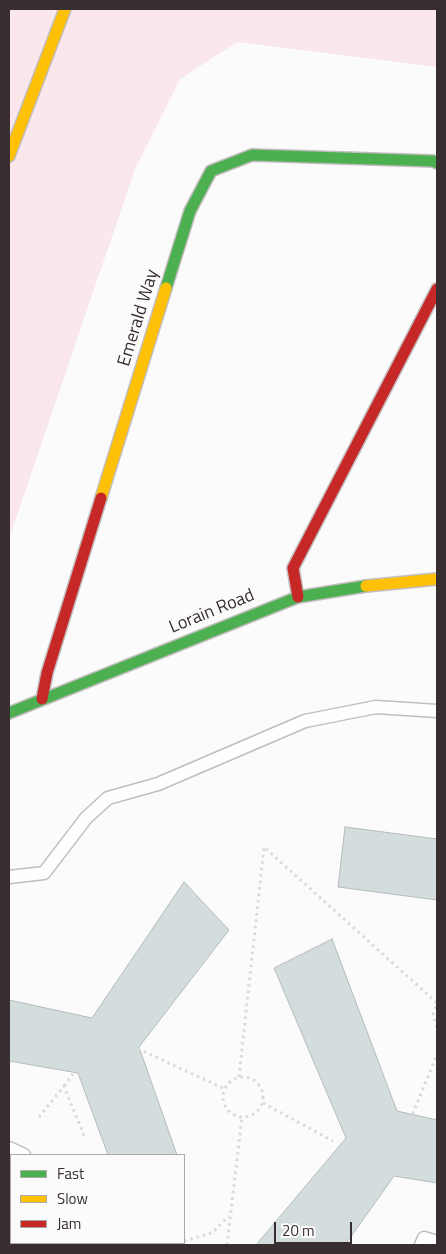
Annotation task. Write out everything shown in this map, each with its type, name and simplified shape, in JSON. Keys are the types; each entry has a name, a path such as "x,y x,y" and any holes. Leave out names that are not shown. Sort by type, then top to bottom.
{"street":[{"path":"9,156 66,9"},
{"name":"Emerald Way","path":"42,700 47,673 190,211 211,171 252,155 433,161 437,163"},
{"path":"298,597 294,568 437,289"},
{"name":"Lorain Road","path":"9,714 298,597 342,588 437,579"}],"lane":[{"path":"9,877 44,873 86,818 108,798 158,784 305,721 376,707 425,708 437,711"},
{"path":"9,1148 22,1154"},
{"path":"421,1245 424,1238 437,1242"}],"path":[{"path":"239,1076 253,1079 258,1083 264,1096 263,1103 255,1113 242,1117 236,1116 226,1108 224,1089 239,1076 264,847 437,1003 433,1015 437,1028"},
{"path":"132,1046 224,1089"},
{"path":"410,1120 437,1055"},
{"path":"39,1117 73,1074"},
{"path":"64,1086 85,1138"},
{"path":"263,1103 333,1141"},
{"path":"227,1245 242,1117"},
{"path":"185,1241 212,1234 230,1216"}],"shaded area":[{"path":"9,9 437,9 437,67 237,42 180,79 135,169 9,539"}],"building":[{"path":"345,827 437,839 437,900 338,887"},
{"path":"184,882 229,930 139,1047 177,1154 108,1154 78,1073 9,1061 9,1000 92,1018"},
{"path":"332,939 397,1111 437,1120 437,1183 394,1176 345,1245 256,1245 346,1138 274,968"}],"traffic: fast":[{"path":"166,288 190,211 211,171 252,155 433,161 437,163"},
{"path":"9,713 298,597 366,586"}],"traffic: slow":[{"path":"9,156 65,9"},
{"path":"101,498 166,288"},
{"path":"366,586 437,579"}],"traffic: jam":[{"path":"298,597 293,568 437,289"},
{"path":"42,699 47,673 101,498"}]}
